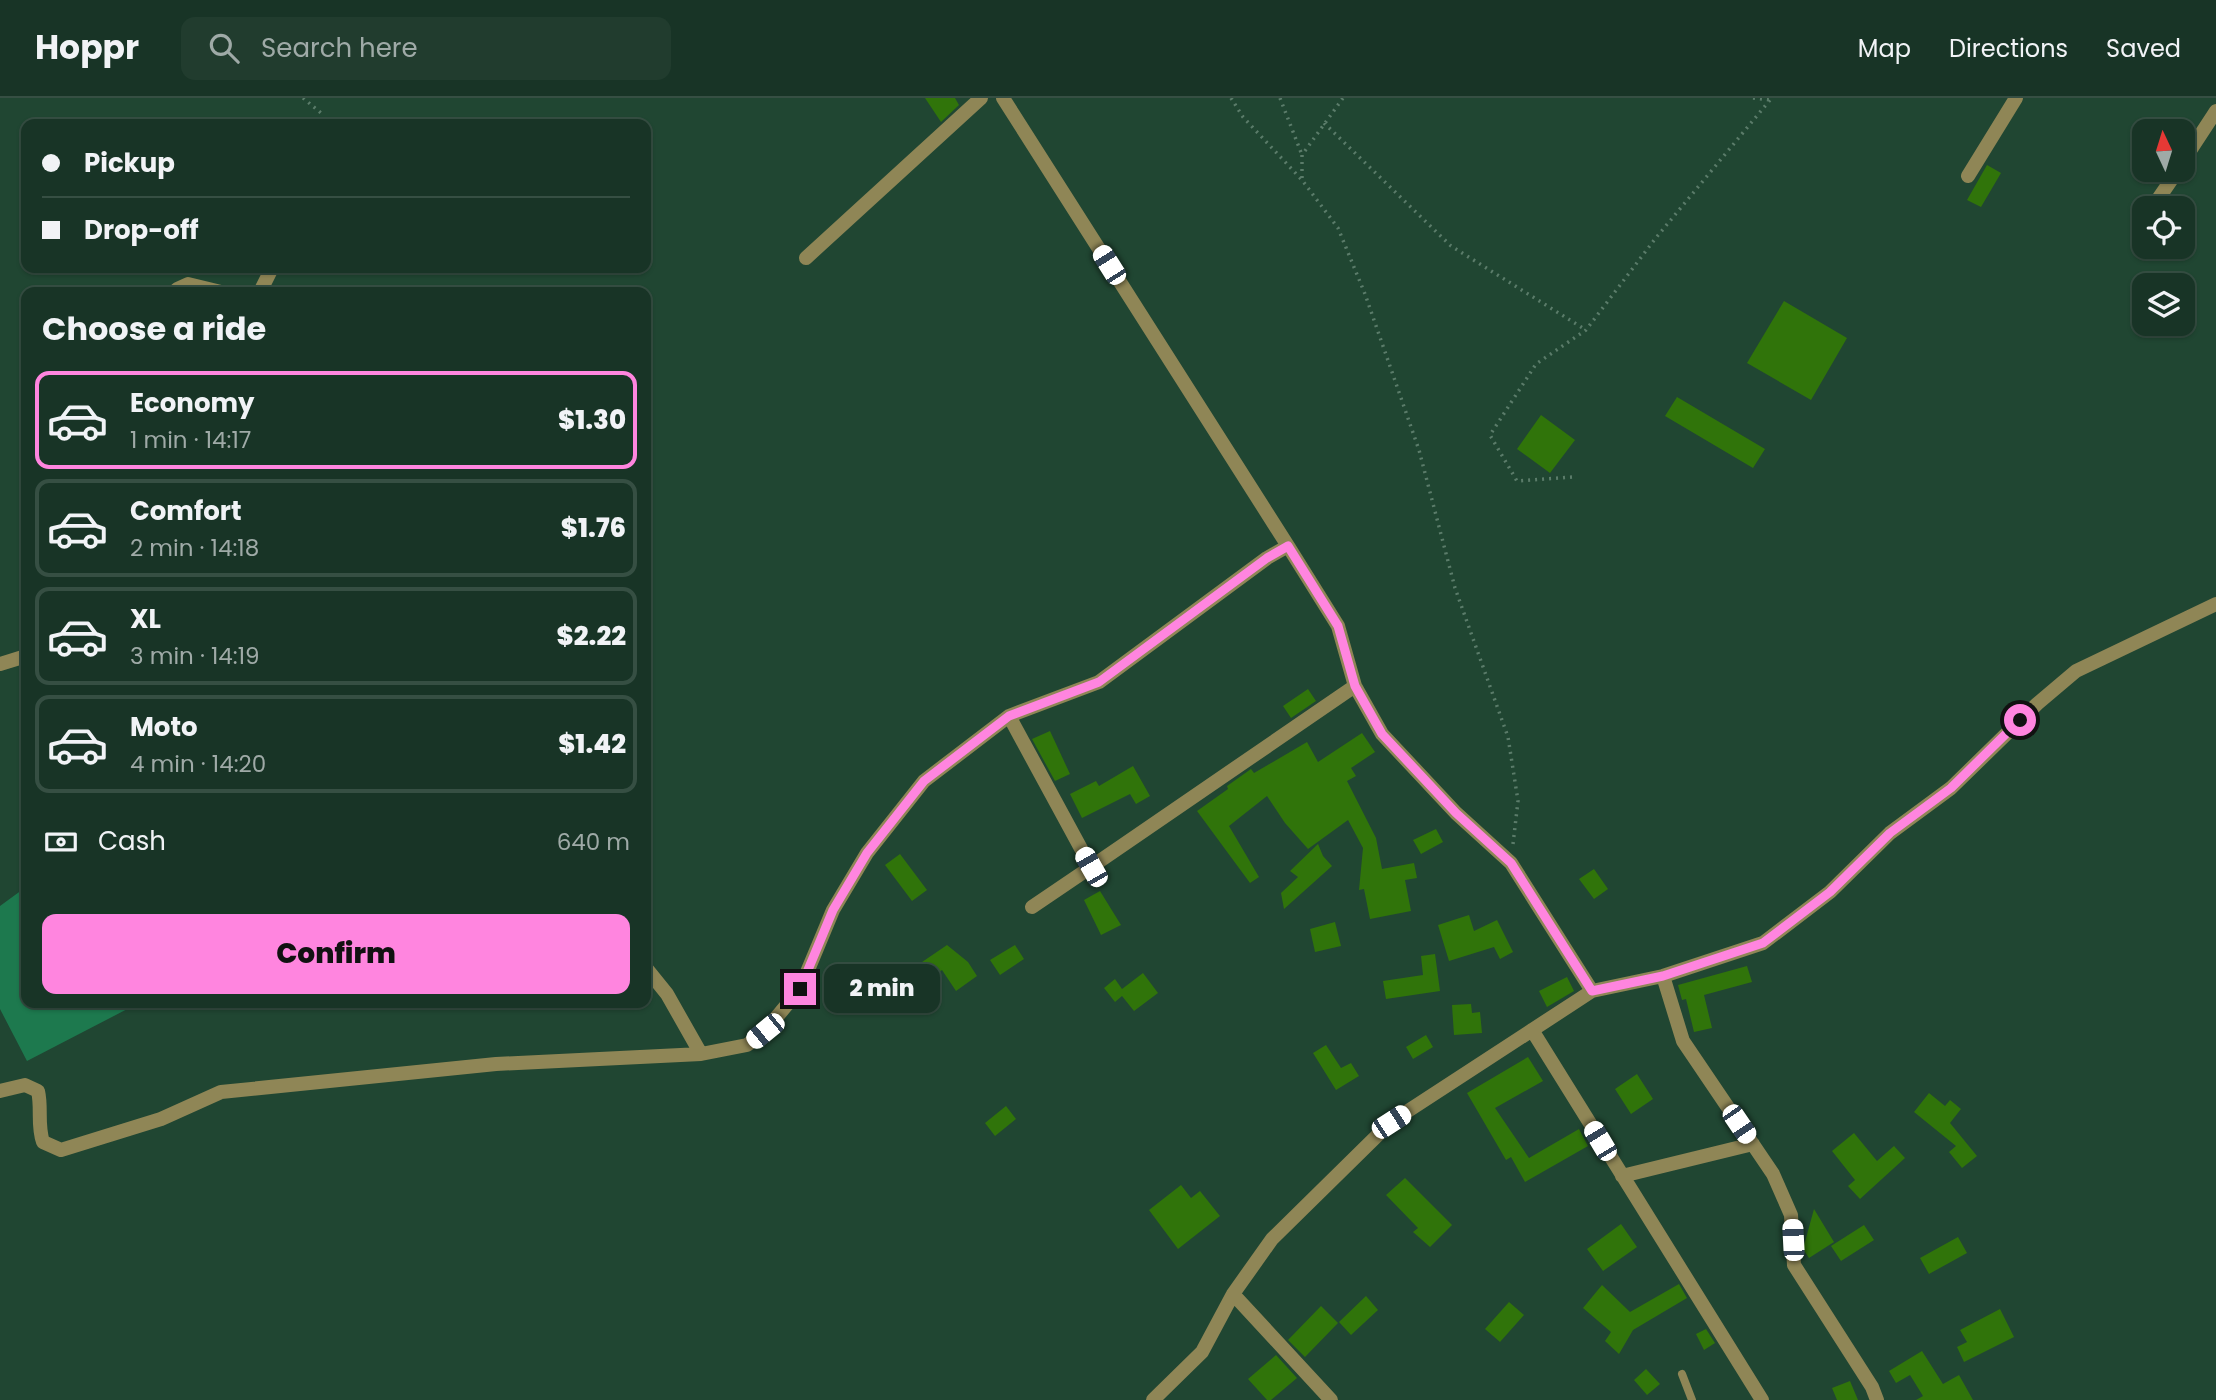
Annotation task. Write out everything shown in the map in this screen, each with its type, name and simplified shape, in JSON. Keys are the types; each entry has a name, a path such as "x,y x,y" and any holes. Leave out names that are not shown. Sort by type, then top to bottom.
{"street":[{"path":"806,258 981,98"},
{"path":"1003,98 1338,626 1355,686 1382,734 1456,813 1511,863 1592,991"},
{"path":"1968,176 2016,98"},
{"path":"2195,143 2216,111"},
{"path":"181,287 188,284 200,287"},
{"path":"0,1091 25,1085 38,1091 41,1105 38,1129 43,1142 61,1150 161,1119 220,1092 496,1064 701,1054 747,1045 765,1031 800,989 833,910 867,853 924,781 1009,716 1099,682 1267,558 1288,546"},
{"path":"1153,1400 1202,1352 1233,1294 1272,1239 1391,1122 1592,991 1663,976 1763,943 1830,892 1890,833 1951,788 2037,704 2076,671 2216,604"},
{"path":"0,664 21,658"},
{"path":"1032,907 1355,686"},
{"path":"1009,716 1091,867"},
{"path":"651,974 667,994 701,1054"},
{"path":"1663,976 1683,1041 1773,1174 1791,1215 1794,1265 1872,1387 1877,1400"},
{"path":"1532,1030 1762,1400"},
{"path":"1622,1176 1753,1144"},
{"path":"1233,1294 1331,1400"}],"lane":[{"path":"1682,1374 1692,1400"}],"path":[{"path":"303,98 321,113 320,119"},
{"path":"1231,98 1243,117 1302,180 1338,228 1365,294 1419,450 1455,589 1508,737 1518,801 1511,863"},
{"path":"1280,98 1302,155 1302,180"},
{"path":"1302,155 1343,98"},
{"path":"1572,477 1517,481 1490,435 1536,364 1586,330 1655,239 1770,100 1753,98"},
{"path":"1324,124 1451,246 1586,330"}],"green space":[{"path":"21,891 21,1008 129,1008 27,1061 0,1009 0,906"}],"building":[{"path":"925,98 955,98 959,105 941,122"},
{"path":"1987,165 2001,173 1981,207 1967,200"},
{"path":"1784,301 1847,338 1811,400 1747,363"},
{"path":"1677,397 1765,449 1753,468 1665,416"},
{"path":"1541,415 1575,440 1550,473 1517,449"},
{"path":"1308,689 1316,701 1291,718 1283,706"},
{"path":"1050,731 1070,774 1055,781 1032,739"},
{"path":"1362,733 1375,752 1351,768 1356,776 1347,781 1376,838 1382,869 1414,863 1417,878 1405,880 1411,911 1370,919 1364,889 1359,890 1363,848 1348,820 1308,849 1285,823 1267,796 1229,826 1259,877 1250,883 1197,811 1251,769 1254,773 1307,742 1318,762"},
{"path":"1133,766 1150,796 1136,804 1130,794 1082,818 1070,794 1096,781 1099,786"},
{"path":"1436,829 1443,842 1421,854 1413,840"},
{"path":"1318,844 1323,856 1332,866 1284,909 1281,893 1298,877 1290,871"},
{"path":"900,854 927,890 912,901 885,865"},
{"path":"1594,869 1608,889 1594,899 1579,879"},
{"path":"1100,891 1121,925 1101,935 1084,900"},
{"path":"1469,915 1474,931 1497,920 1513,952 1500,959 1494,947 1449,961 1438,925"},
{"path":"1335,922 1341,946 1315,952 1310,929"},
{"path":"947,945 968,962 977,976 956,991 942,970 913,989 903,975"},
{"path":"1015,945 1024,959 1000,975 990,960"},
{"path":"1435,954 1440,991 1386,999 1383,981 1423,975 1421,956"},
{"path":"1747,966 1752,982 1704,995 1712,1028 1694,1032 1686,999 1682,1000 1678,985"},
{"path":"1143,973 1158,993 1134,1011 1122,996 1115,1002 1104,988 1115,979 1122,989"},
{"path":"1567,977 1574,991 1547,1007 1539,991"},
{"path":"1471,1004 1472,1013 1480,1012 1482,1033 1454,1035 1452,1005"},
{"path":"1426,1035 1433,1047 1413,1059 1406,1047"},
{"path":"1326,1045 1341,1068 1351,1063 1359,1076 1336,1090 1313,1053"},
{"path":"1528,1057 1543,1081 1495,1108 1529,1158 1579,1129 1588,1146 1525,1182 1511,1157 1506,1160 1467,1093"},
{"path":"1637,1074 1653,1099 1631,1114 1615,1089"},
{"path":"1929,1093 1945,1106 1950,1100 1961,1109 1950,1123 1977,1156 1962,1168 1949,1152 1956,1146 1914,1112"},
{"path":"1006,1106 1016,1119 995,1136 985,1123"},
{"path":"1854,1133 1877,1161 1894,1146 1905,1158 1860,1199 1848,1186 1855,1180 1832,1151"},
{"path":"1405,1178 1452,1225 1430,1247 1413,1232 1418,1228 1386,1195"},
{"path":"1181,1185 1191,1198 1200,1191 1220,1216 1178,1249 1149,1210"},
{"path":"1814,1209 1834,1242 1809,1258 1803,1249"},
{"path":"1621,1224 1637,1247 1603,1271 1587,1249"},
{"path":"1864,1225 1874,1240 1841,1261 1831,1246"},
{"path":"1958,1237 1967,1253 1929,1274 1920,1258"},
{"path":"1679,1284 1687,1298 1633,1330 1619,1354 1605,1341 1611,1332 1583,1308 1602,1285 1630,1312"},
{"path":"1366,1296 1378,1310 1351,1335 1339,1322"},
{"path":"1509,1302 1524,1315 1500,1342 1485,1329"},
{"path":"1321,1306 1338,1323 1305,1357 1288,1340"},
{"path":"2000,1309 2014,1337 1964,1362 1957,1347 1967,1342 1960,1330"},
{"path":"1706,1329 1715,1343 1704,1350 1696,1334"},
{"path":"1922,1351 1943,1384 1959,1375 1973,1400 1916,1400 1923,1396 1910,1375 1896,1383 1889,1371"},
{"path":"1276,1355 1297,1378 1271,1400 1267,1400 1248,1379"},
{"path":"1646,1369 1660,1384 1647,1395 1634,1380"},
{"path":"1850,1381 1858,1400 1837,1400 1832,1388"}],"route":[{"path":"800,989 833,910 867,853 924,781 1009,716 1099,682 1267,558 1288,546 1338,626 1355,686 1382,734 1456,813 1511,863 1592,991 1663,976 1763,943 1830,892 1890,833 1951,788 2020,720"}]}
